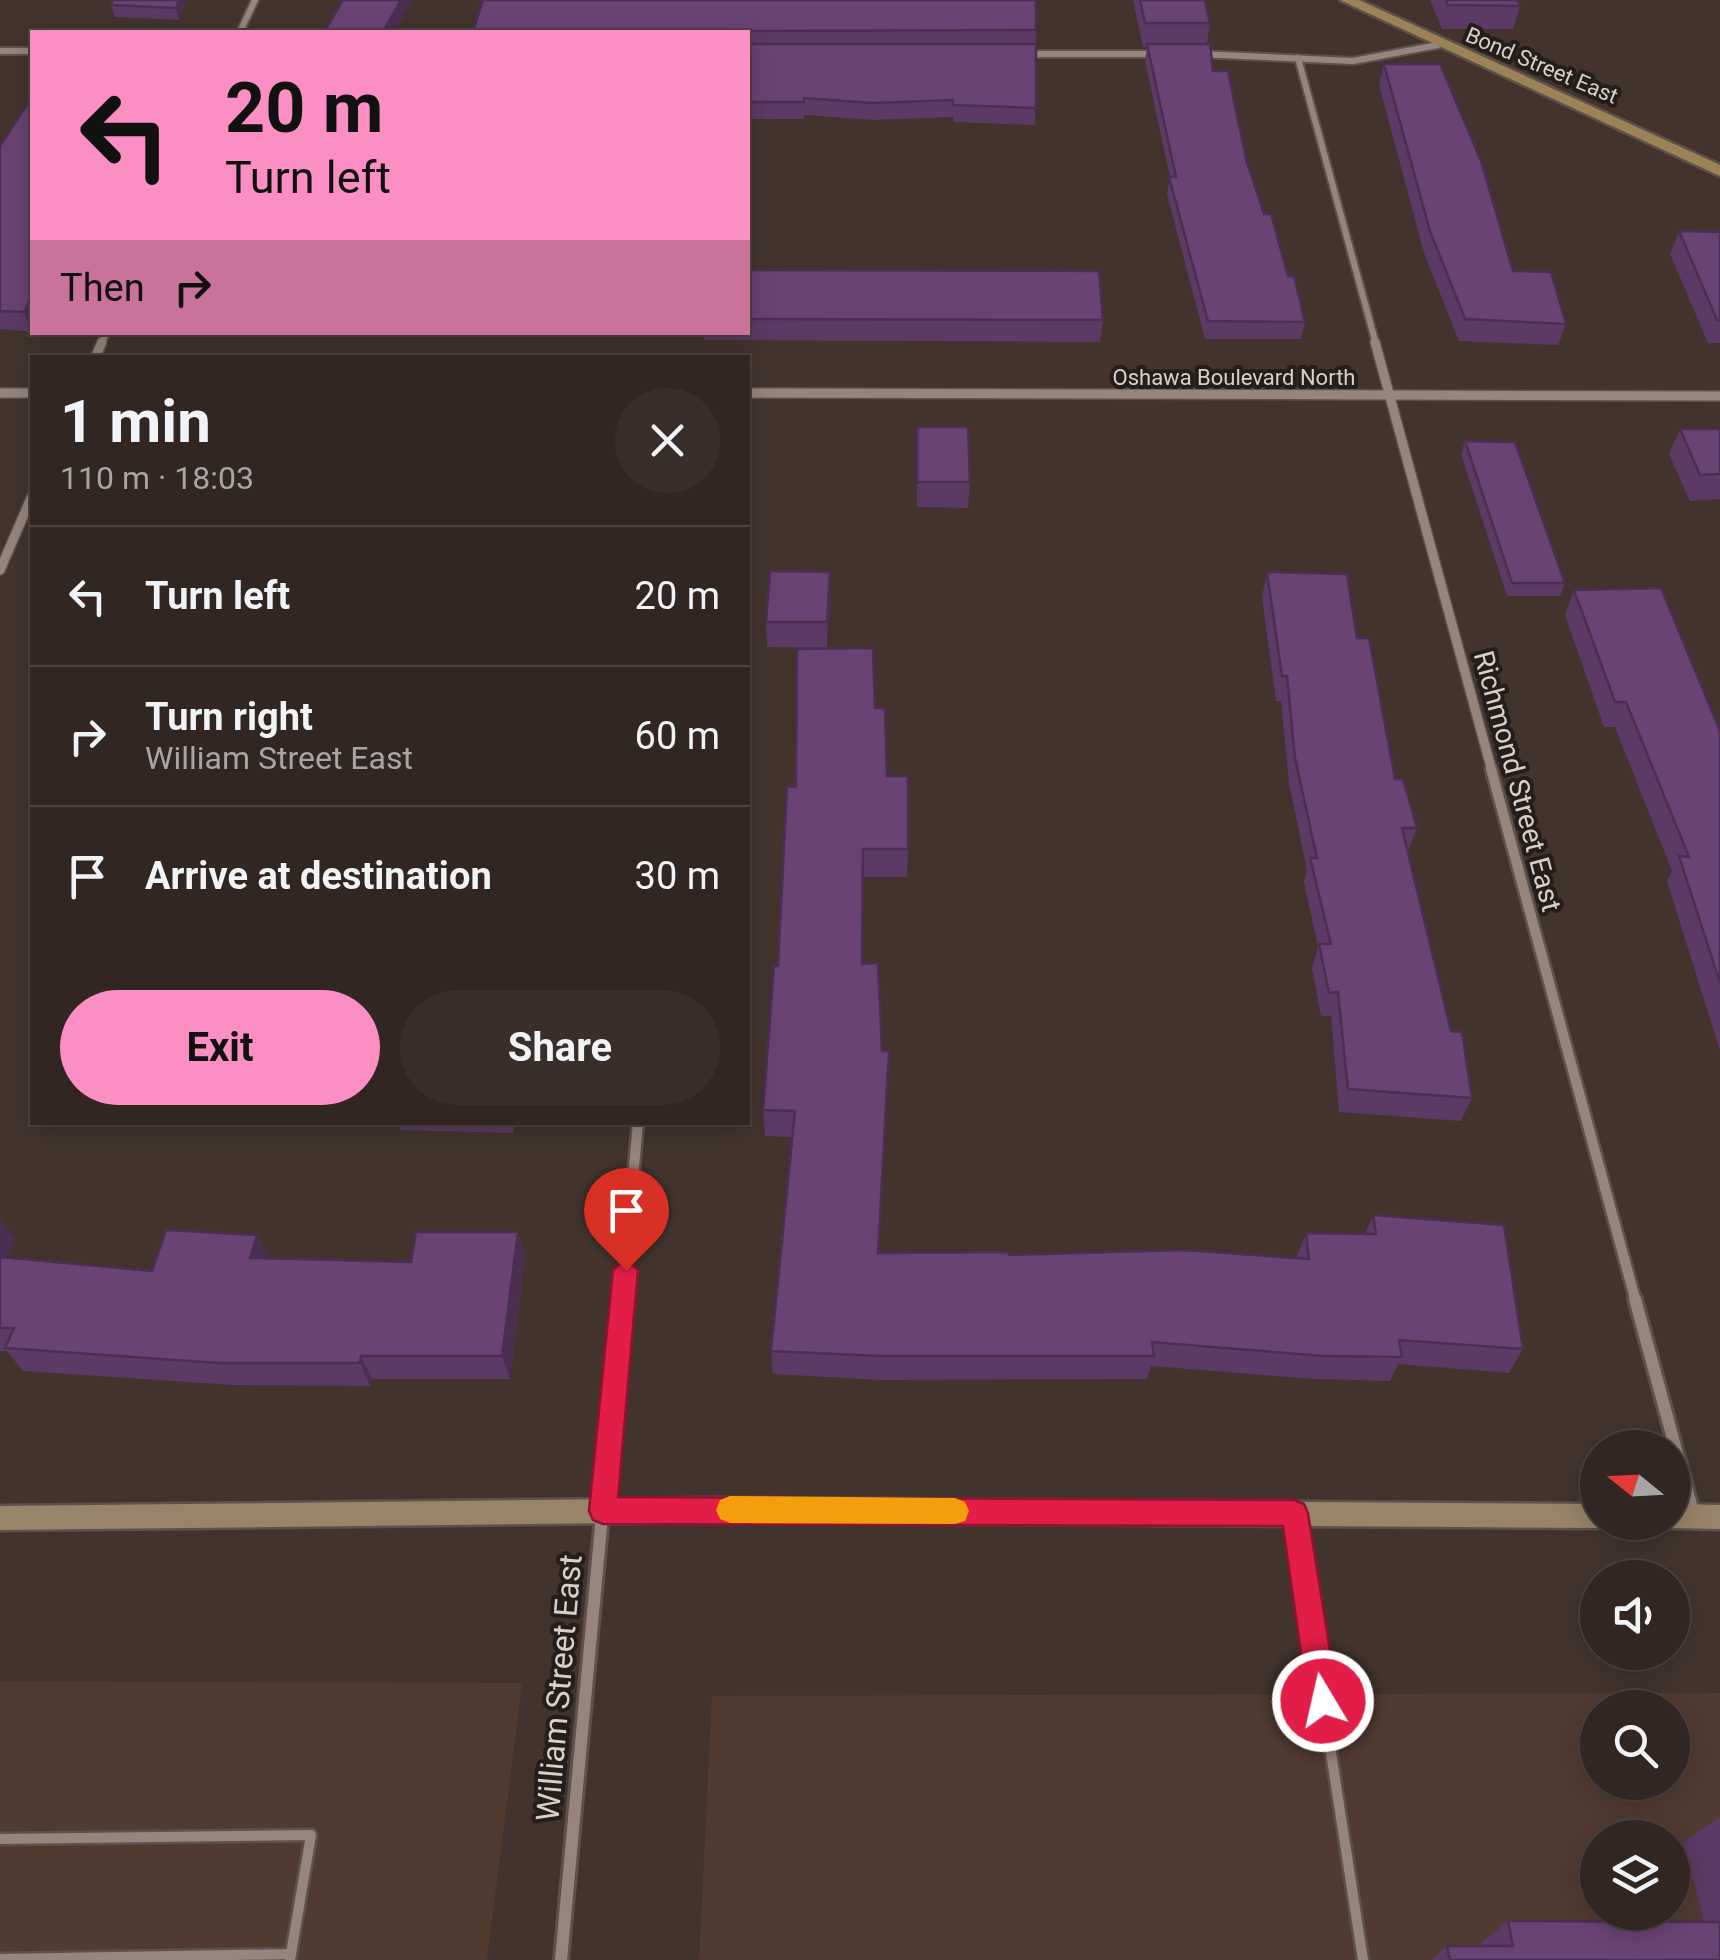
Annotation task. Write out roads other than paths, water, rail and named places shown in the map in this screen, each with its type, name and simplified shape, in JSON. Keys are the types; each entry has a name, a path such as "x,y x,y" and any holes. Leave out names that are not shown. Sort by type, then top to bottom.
{"main road":[{"name":"Bond Street East","path":"1347,0 1720,172"},
{"path":"0,1518 603,1511 1580,1516"},
{"path":"1690,1516 1720,1516"}],"street":[{"path":"241,30 255,0"},
{"path":"1178,54 1354,62 1438,45"},
{"path":"0,51 30,52"},
{"path":"1022,54 1158,54"},
{"name":"Richmond Street East","path":"1298,58 1661,1430"},
{"path":"0,392 30,393"},
{"name":"Oshawa Boulevard North","path":"750,392 1720,396"},
{"path":"0,570 30,501"},
{"name":"William Street East","path":"561,1960 638,1125"}],"lane":[{"path":"1294,1513 1363,1960"},
{"path":"0,1838 311,1835 290,1957 0,1959"}]}
